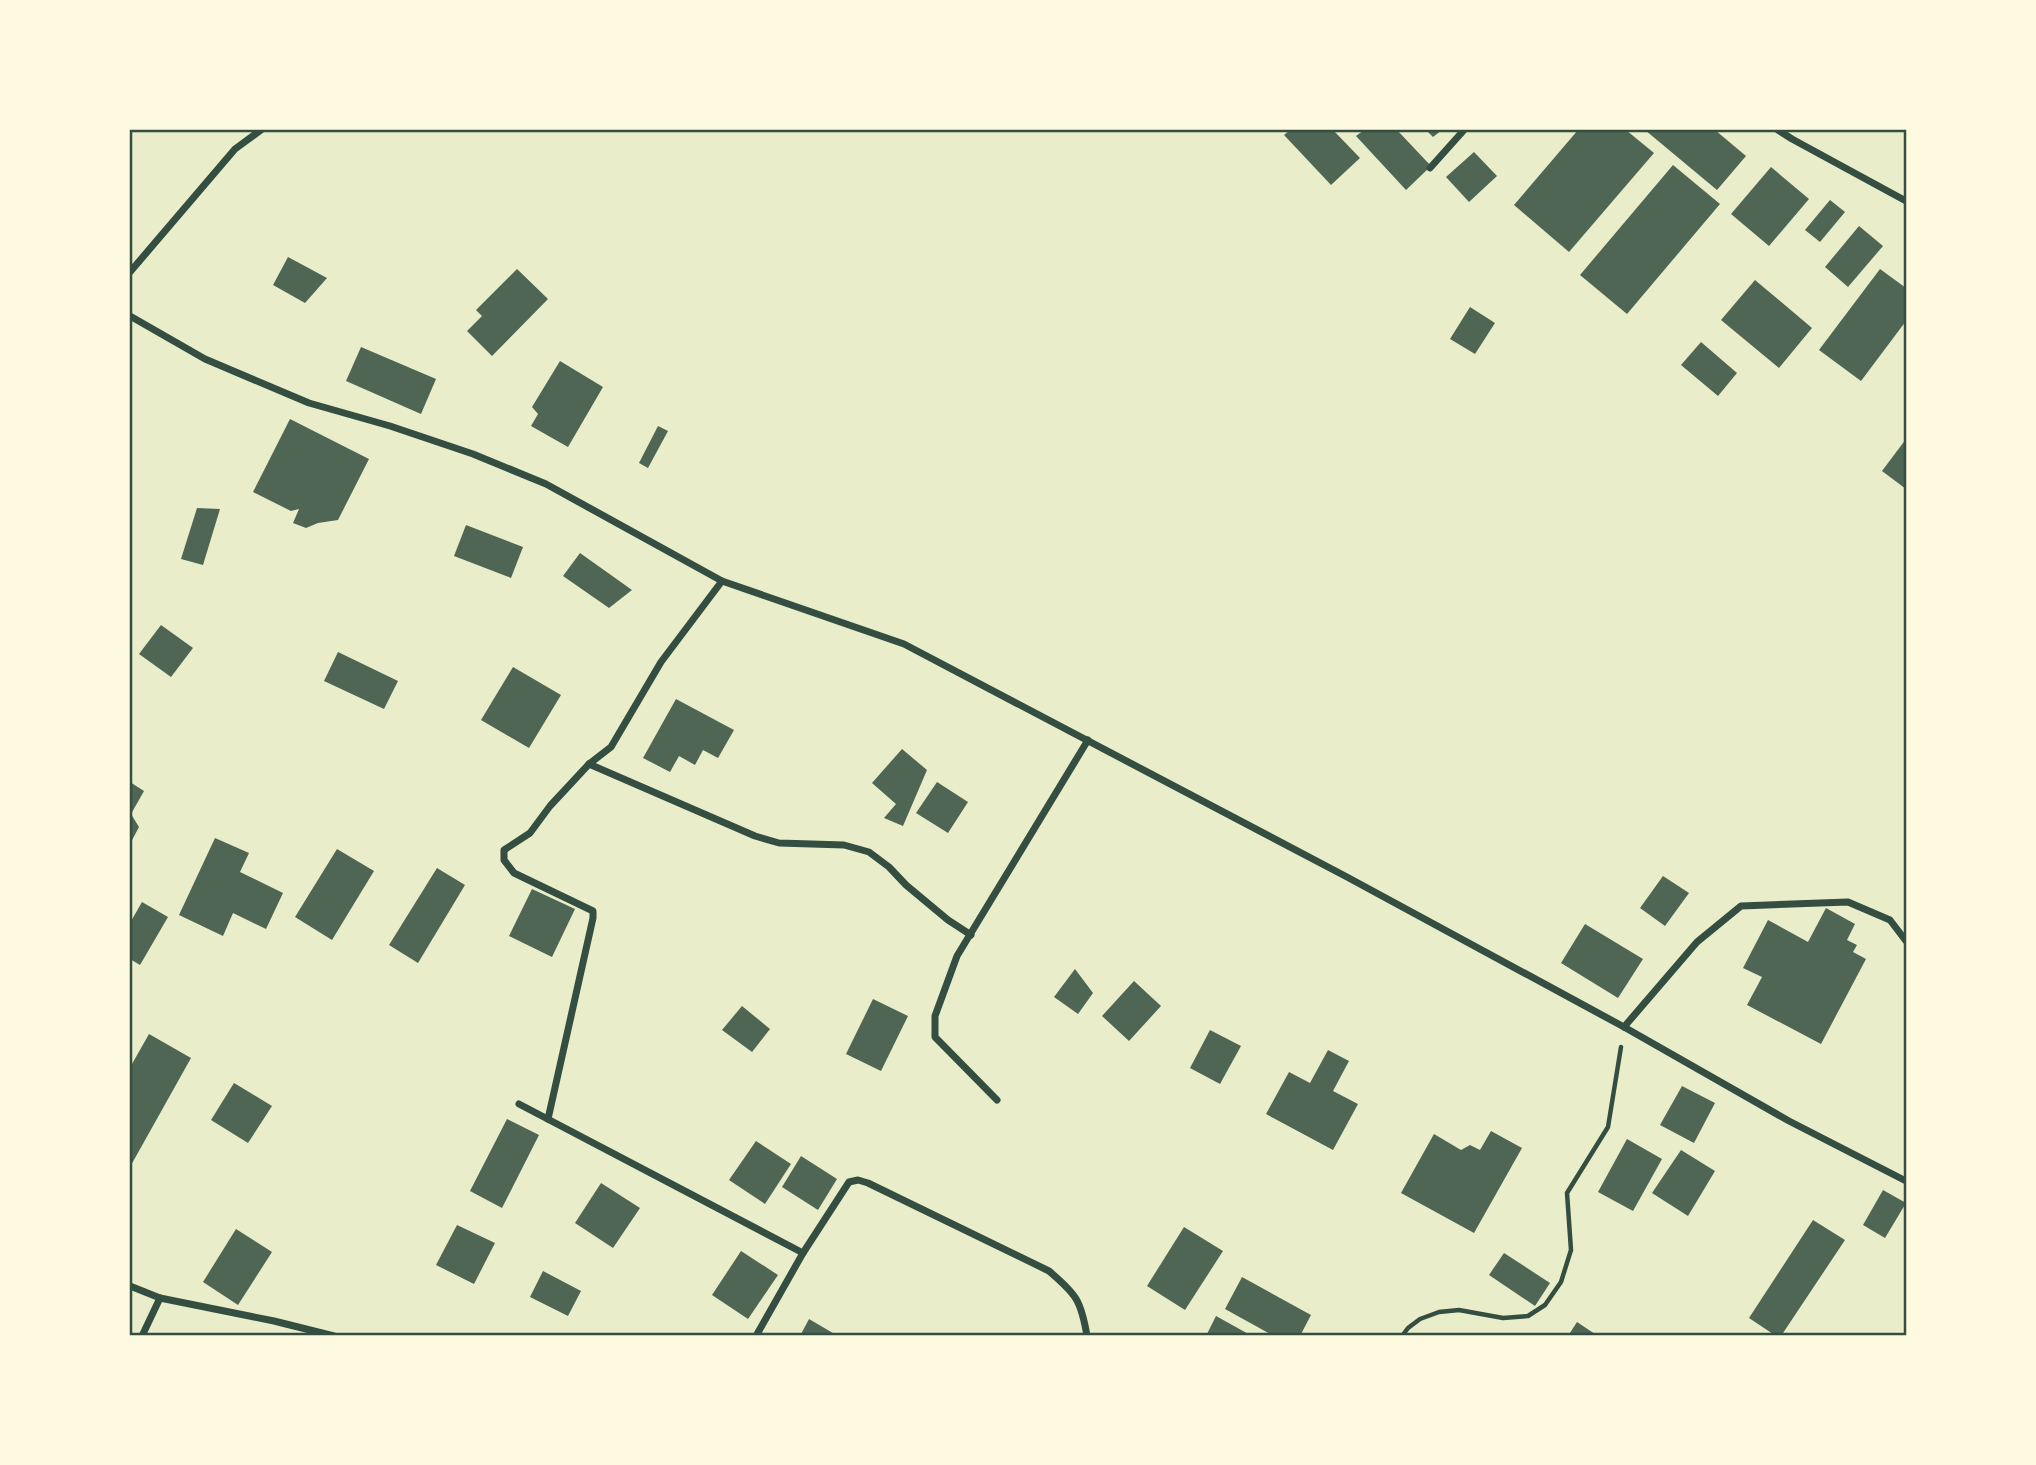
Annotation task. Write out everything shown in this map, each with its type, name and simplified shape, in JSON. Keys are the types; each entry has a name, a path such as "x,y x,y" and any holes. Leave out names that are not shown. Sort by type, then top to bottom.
{"street":[{"path":"130,272 235,149 261,130"},
{"path":"1430,168 1464,130"},
{"path":"1778,130 1906,201"},
{"path":"130,316 205,359 309,403 473,454 546,484 722,581 904,644 1347,877 1624,1027 1789,1121 1906,1181"},
{"path":"548,1119 593,911 514,873 504,860 504,850 530,833 589,764 611,747 662,662 722,581"},
{"path":"997,1100 935,1037 935,1016 957,956 1088,740"},
{"path":"589,764 767,840 779,843 844,845 869,852 906,885 971,935"},
{"path":"1624,1027 1697,942 1741,905 1848,902 1890,920 1906,941"},
{"path":"519,1104 803,1253"},
{"path":"756,1335 803,1253 849,1182 862,1180 1049,1271 1070,1289 1083,1311 1087,1335"},
{"path":"130,1286 160,1298 334,1335"},
{"path":"142,1335 160,1298"},
{"path":"293,1326 296,1335"}],"path":[{"path":"1402,1335 1420,1319 1440,1312 1459,1310 1503,1318 1528,1316 1545,1305 1561,1282 1571,1250 1567,1193 1608,1127 1624,1027"}],"building":[{"path":"1290,130 1333,130 1360,158 1331,185 1284,135"},
{"path":"1364,130 1397,130 1431,166 1406,190 1356,136"},
{"path":"1426,130 1442,130 1433,137"},
{"path":"1578,130 1626,130 1654,153 1569,252 1514,205"},
{"path":"1645,130 1715,130 1746,156 1717,190"},
{"path":"1474,152 1497,176 1469,202 1446,177"},
{"path":"1673,165 1720,204 1627,314 1580,275"},
{"path":"1771,167 1809,199 1769,246 1731,214"},
{"path":"1830,200 1845,212 1820,242 1805,230"},
{"path":"1859,226 1883,246 1848,287 1825,267"},
{"path":"288,257 327,278 305,303 273,285"},
{"path":"517,269 548,299 492,356 467,331 482,316 476,310"},
{"path":"1880,269 1906,288 1906,321 1861,381 1819,350"},
{"path":"1755,280 1812,328 1779,368 1721,320"},
{"path":"1470,307 1495,323 1475,354 1450,339"},
{"path":"1701,342 1737,373 1718,396 1681,365"},
{"path":"361,347 436,379 421,414 346,381"},
{"path":"560,361 603,387 568,447 531,426 538,414 532,407"},
{"path":"290,419 369,459 338,520 306,528 293,523 299,509 291,511 253,492"},
{"path":"658,426 668,431 648,468 639,463"},
{"path":"1906,439 1906,489 1882,471"},
{"path":"197,508 220,509 203,565 181,559"},
{"path":"466,525 523,547 511,578 454,556"},
{"path":"580,553 632,590 609,608 563,576"},
{"path":"161,625 193,648 171,677 139,654"},
{"path":"338,652 398,681 384,709 324,681"},
{"path":"513,667 561,695 529,748 481,720"},
{"path":"676,699 734,730 718,758 703,750 695,765 679,756 670,772 643,758"},
{"path":"902,749 927,770 903,826 884,818 896,804 872,783"},
{"path":"130,782 144,791 131,814 139,827 130,844"},
{"path":"937,782 968,802 948,833 916,813"},
{"path":"215,838 249,853 240,872 283,893 266,929 233,913 223,936 179,915"},
{"path":"337,849 374,871 332,940 295,917"},
{"path":"437,868 465,885 418,963 389,945"},
{"path":"1663,876 1689,893 1665,926 1640,908"},
{"path":"532,889 575,909 552,957 509,936"},
{"path":"142,902 168,917 140,965 130,959 130,923"},
{"path":"1826,908 1855,924 1847,940 1857,945 1853,952 1866,959 1821,1044 1747,1005 1762,977 1743,968 1768,920 1808,942"},
{"path":"1585,924 1643,959 1618,998 1561,963"},
{"path":"1075,969 1093,993 1078,1014 1054,997"},
{"path":"1134,981 1161,1006 1129,1041 1102,1016"},
{"path":"873,999 908,1016 881,1071 846,1054"},
{"path":"742,1006 770,1029 752,1052 722,1030"},
{"path":"1210,1030 1241,1046 1220,1084 1190,1068"},
{"path":"149,1034 191,1058 130,1167 130,1063 132,1064"},
{"path":"1328,1050 1349,1061 1333,1091 1358,1104 1333,1150 1266,1114 1289,1072 1310,1083"},
{"path":"234,1083 272,1106 248,1143 211,1120"},
{"path":"1682,1086 1715,1103 1694,1143 1660,1125"},
{"path":"507,1119 539,1135 502,1208 470,1191"},
{"path":"1491,1131 1522,1148 1474,1233 1401,1193 1434,1134 1461,1150 1470,1145 1480,1150"},
{"path":"1627,1139 1662,1159 1633,1211 1598,1192"},
{"path":"756,1141 791,1164 765,1204 729,1180"},
{"path":"1681,1150 1715,1171 1688,1216 1652,1193"},
{"path":"801,1156 837,1179 818,1210 782,1187"},
{"path":"601,1183 640,1208 613,1248 575,1223"},
{"path":"1883,1190 1906,1203 1885,1238 1863,1225"},
{"path":"1813,1220 1845,1240 1781,1336 1776,1336 1749,1318"},
{"path":"457,1225 495,1243 474,1284 436,1265"},
{"path":"1184,1227 1223,1251 1185,1310 1147,1286"},
{"path":"236,1229 272,1252 238,1305 203,1282"},
{"path":"741,1251 778,1275 748,1319 712,1295"},
{"path":"1504,1253 1550,1283 1535,1306 1489,1275"},
{"path":"543,1271 581,1291 568,1316 530,1297"},
{"path":"1242,1277 1311,1315 1300,1336 1274,1336 1225,1309"},
{"path":"1216,1316 1252,1336 1206,1336"},
{"path":"809,1319 838,1336 800,1336"},
{"path":"1577,1322 1598,1336 1568,1336"}]}
